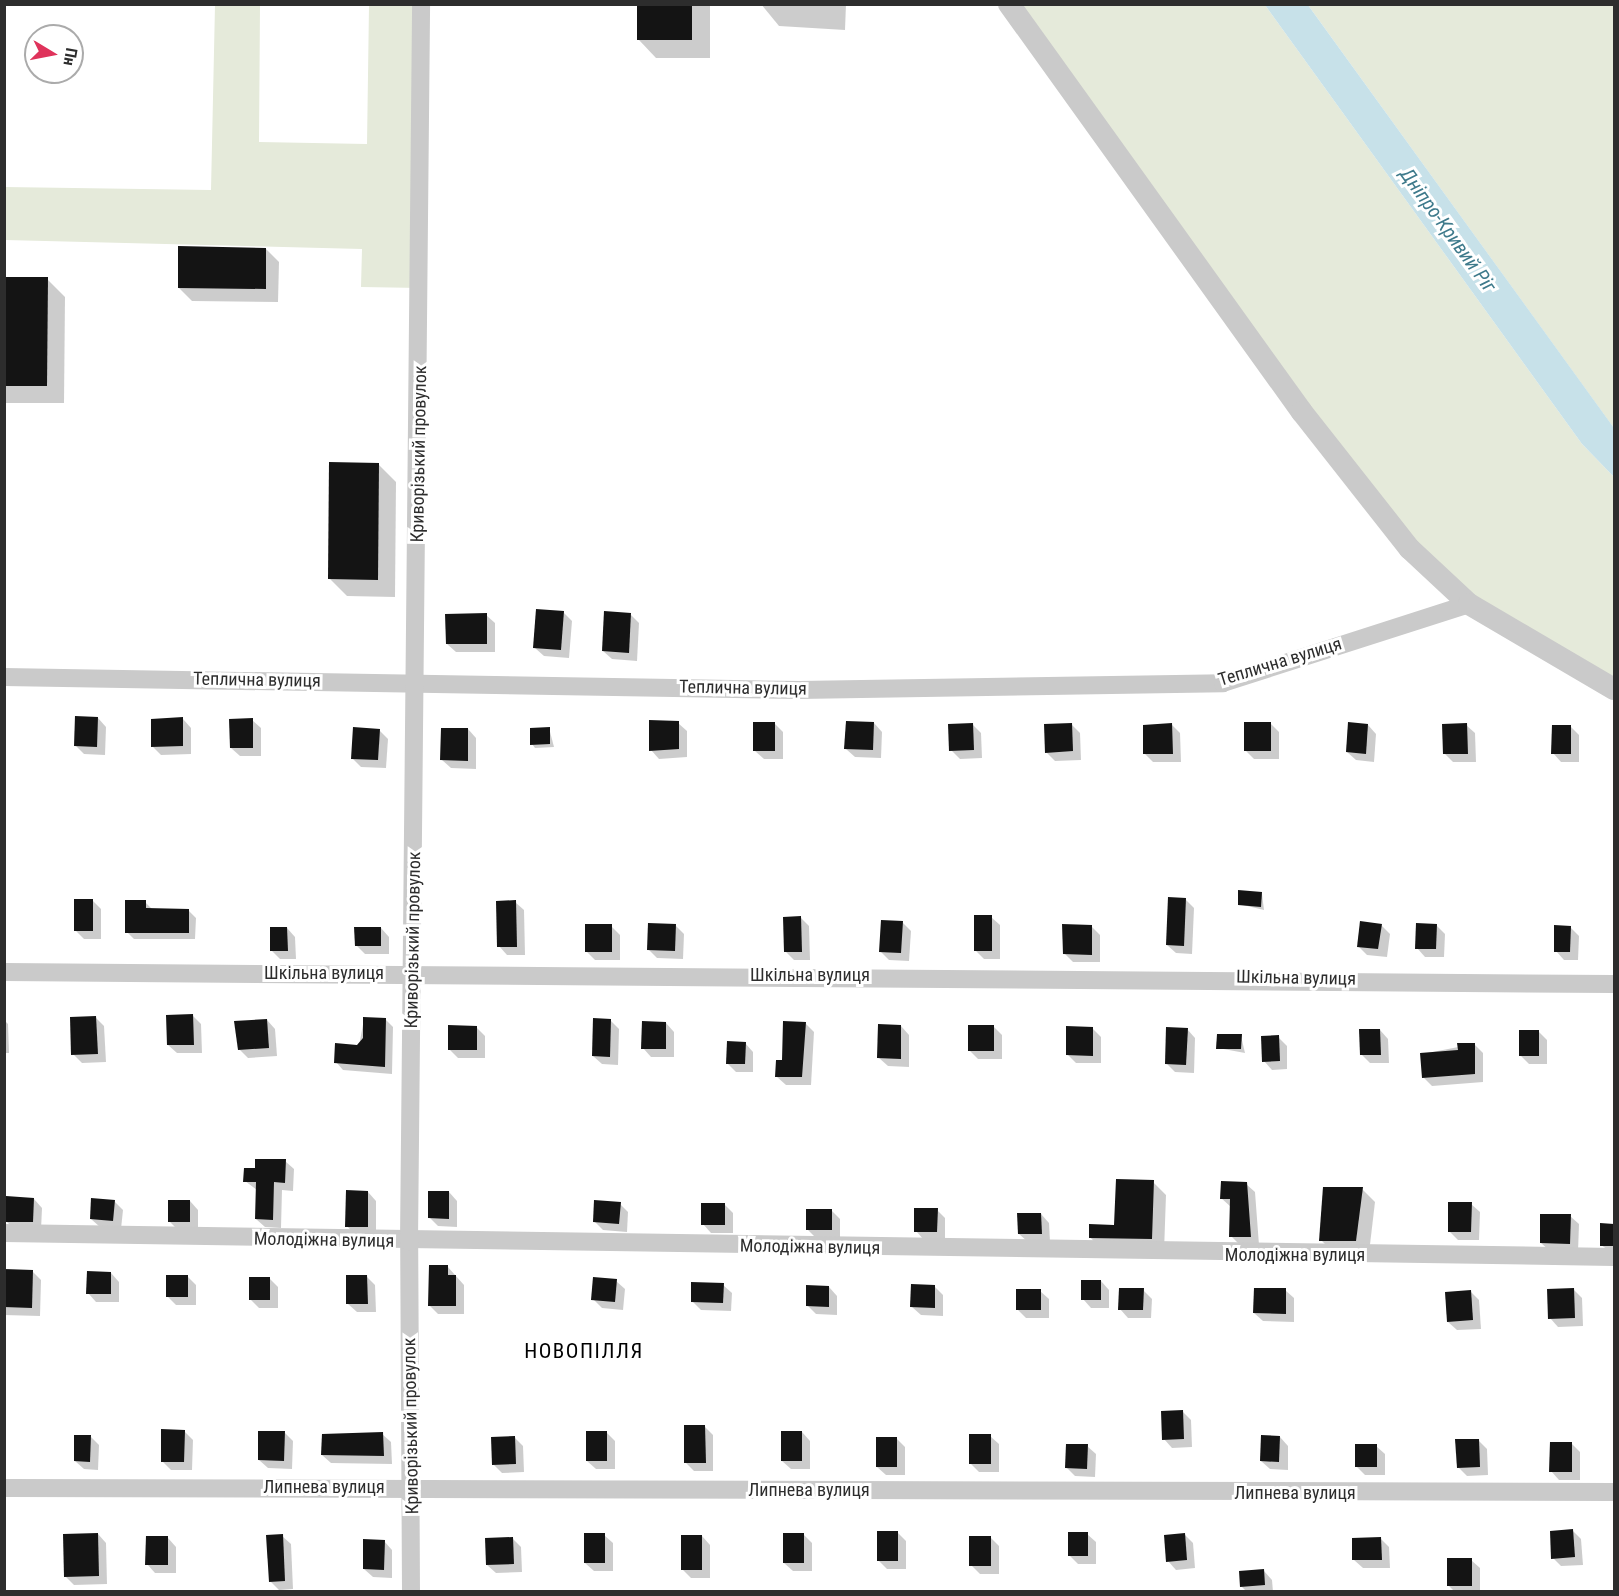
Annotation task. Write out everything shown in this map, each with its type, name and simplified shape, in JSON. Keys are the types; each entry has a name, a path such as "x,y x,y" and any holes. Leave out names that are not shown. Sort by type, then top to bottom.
{"street":[{"name":"Криворізький провулок","path":"411,1592 413,1486 409,1242 421,288 421,4"},
{"path":"1009,4 1302,412 1410,549 1469,604 1614,689"},
{"name":"Теплична вулиця","path":"4,677 799,690 1223,683 1469,604"},
{"name":"Шкільна вулиця","path":"4,972 1614,984"},
{"name":"Молодіжна вулиця","path":"4,1233 409,1242 1614,1257"},
{"name":"Липнева вулиця","path":"4,1488 413,1486 1614,1492"}],"green space":[{"path":"215,5 260,5 259,142 367,144 369,5 421,5 421,288 361,287 362,249 5,240 5,187 211,190"},
{"path":"1009,5 1265,5 1582,444 1614,477 1614,689 1515,634 1410,549"},
{"path":"1308,5 1614,5 1614,428 1608,420"}],"water":[{"name":"Дніпро-Кривий Ріг","path":"1265,5 1308,5 1614,428 1614,477 1582,444"}],"building":[{"path":"637,4 692,4 692,40 637,40"},
{"path":"178,246 266,248 266,289 178,288"},
{"path":"4,277 48,277 47,386 4,386"},
{"path":"329,462 379,463 378,580 328,579"},
{"path":"536,609 564,611 561,650 533,648"},
{"path":"604,611 631,613 629,653 602,651"},
{"path":"487,613 487,644 446,644 445,614"},
{"path":"75,716 98,717 97,747 74,746"},
{"path":"183,717 183,746 151,747 151,719"},
{"path":"253,718 253,748 230,748 229,719"},
{"path":"649,720 679,721 679,749 649,751"},
{"path":"846,721 874,722 873,750 844,749"},
{"path":"753,722 775,722 775,751 753,751"},
{"path":"1244,722 1271,722 1271,751 1244,751"},
{"path":"1348,722 1368,724 1366,754 1346,752"},
{"path":"973,723 974,750 949,751 948,724"},
{"path":"1072,723 1073,751 1045,753 1044,724"},
{"path":"1172,723 1173,754 1143,754 1143,725"},
{"path":"1467,723 1468,754 1443,754 1442,724"},
{"path":"1552,725 1571,725 1571,754 1551,754"},
{"path":"353,727 380,729 378,760 351,759"},
{"path":"550,727 550,744 530,745 530,728"},
{"path":"441,728 468,728 468,761 440,760"},
{"path":"1238,890 1262,892 1261,907 1238,905"},
{"path":"1168,897 1186,898 1184,946 1166,945"},
{"path":"74,899 93,899 93,931 74,931"},
{"path":"125,900 146,900 146,908 189,909 189,933 125,933"},
{"path":"516,900 517,947 497,947 496,901"},
{"path":"974,915 992,915 992,951 974,951"},
{"path":"801,916 802,952 784,952 783,917"},
{"path":"881,920 903,921 901,953 879,952"},
{"path":"1360,921 1382,924 1378,949 1357,947"},
{"path":"648,923 676,924 675,951 647,950"},
{"path":"1416,923 1437,924 1436,949 1415,949"},
{"path":"585,924 612,924 612,952 585,952"},
{"path":"1062,924 1092,925 1092,955 1063,954"},
{"path":"1554,925 1571,926 1570,952 1554,952"},
{"path":"270,927 287,927 288,951 270,951"},
{"path":"354,927 381,927 381,946 355,946"},
{"path":"193,1014 194,1045 167,1045 166,1015"},
{"path":"96,1016 98,1054 71,1055 70,1017"},
{"path":"363,1017 386,1018 385,1067 334,1063 335,1043 357,1045 363,1038"},
{"path":"593,1018 611,1019 610,1057 592,1056"},
{"path":"267,1019 269,1048 238,1050 234,1021"},
{"path":"642,1021 666,1022 666,1049 641,1049"},
{"path":"783,1021 806,1022 802,1077 775,1077 776,1060 782,1060"},
{"path":"878,1024 901,1025 901,1059 877,1058"},
{"path":"448,1025 477,1026 477,1050 448,1050"},
{"path":"968,1025 994,1025 994,1051 968,1051"},
{"path":"1066,1026 1093,1027 1093,1056 1066,1055"},
{"path":"1166,1027 1188,1028 1186,1065 1165,1064"},
{"path":"1359,1029 1380,1029 1381,1055 1360,1055"},
{"path":"1519,1030 1539,1030 1539,1056 1519,1056"},
{"path":"1217,1034 1242,1034 1241,1049 1216,1049"},
{"path":"1279,1035 1280,1061 1262,1062 1261,1036"},
{"path":"727,1041 746,1042 745,1064 726,1064"},
{"path":"1457,1043 1475,1043 1475,1074 1422,1078 1420,1053 1458,1050"},
{"path":"255,1159 286,1159 285,1183 274,1182 273,1220 255,1219 256,1182 243,1182 244,1168 255,1168"},
{"path":"1116,1179 1154,1180 1152,1239 1089,1238 1089,1224 1114,1225"},
{"path":"1221,1181 1247,1182 1251,1237 1229,1237 1230,1199 1220,1199"},
{"path":"1323,1187 1363,1187 1356,1241 1319,1241"},
{"path":"346,1190 368,1191 368,1227 345,1227"},
{"path":"428,1191 449,1191 449,1219 428,1218"},
{"path":"6,1196 34,1198 33,1222 4,1222"},
{"path":"91,1198 115,1200 113,1221 90,1219"},
{"path":"168,1200 190,1200 190,1222 168,1222"},
{"path":"594,1200 621,1202 619,1224 593,1222"},
{"path":"1448,1202 1472,1202 1471,1232 1448,1232"},
{"path":"701,1203 725,1203 725,1225 701,1225"},
{"path":"914,1208 938,1208 937,1232 914,1232"},
{"path":"806,1209 832,1209 832,1230 806,1230"},
{"path":"1017,1213 1041,1213 1042,1234 1018,1234"},
{"path":"1540,1214 1571,1214 1570,1244 1540,1243"},
{"path":"1600,1223 1614,1224 1614,1246 1600,1246"},
{"path":"429,1265 448,1265 448,1275 456,1275 456,1306 428,1306"},
{"path":"4,1269 33,1270 32,1308 4,1307"},
{"path":"87,1271 111,1272 111,1294 86,1294"},
{"path":"166,1275 188,1275 188,1297 166,1297"},
{"path":"346,1275 367,1275 368,1304 346,1304"},
{"path":"249,1277 270,1277 270,1300 249,1300"},
{"path":"593,1277 617,1279 615,1302 591,1300"},
{"path":"1081,1280 1101,1280 1101,1300 1081,1300"},
{"path":"691,1282 724,1283 723,1303 691,1302"},
{"path":"911,1284 935,1285 935,1308 910,1307"},
{"path":"806,1285 829,1286 829,1307 806,1306"},
{"path":"1119,1288 1144,1288 1143,1310 1118,1310"},
{"path":"1254,1288 1286,1288 1286,1314 1253,1313"},
{"path":"1574,1288 1575,1318 1548,1319 1547,1289"},
{"path":"1016,1289 1041,1289 1041,1310 1016,1310"},
{"path":"1471,1290 1473,1320 1447,1322 1445,1292"},
{"path":"1183,1410 1184,1439 1162,1440 1161,1411"},
{"path":"684,1425 705,1425 706,1463 684,1463"},
{"path":"161,1429 185,1430 184,1462 161,1462"},
{"path":"258,1431 285,1431 284,1461 258,1460"},
{"path":"586,1431 607,1431 607,1461 586,1461"},
{"path":"781,1431 802,1431 802,1461 781,1461"},
{"path":"383,1432 384,1456 321,1455 322,1434"},
{"path":"969,1434 991,1434 991,1464 969,1464"},
{"path":"74,1435 91,1435 90,1462 74,1461"},
{"path":"1261,1435 1280,1436 1279,1462 1260,1461"},
{"path":"515,1436 516,1464 492,1465 491,1437"},
{"path":"876,1437 897,1437 897,1467 876,1467"},
{"path":"1455,1439 1479,1439 1480,1467 1457,1468"},
{"path":"1550,1442 1572,1442 1572,1472 1549,1472"},
{"path":"1066,1444 1088,1444 1087,1469 1065,1468"},
{"path":"1355,1444 1377,1444 1377,1467 1355,1467"},
{"path":"1573,1529 1575,1557 1551,1559 1550,1531"},
{"path":"877,1531 898,1531 898,1561 877,1561"},
{"path":"1068,1532 1088,1532 1088,1556 1068,1556"},
{"path":"98,1533 99,1576 64,1577 63,1534"},
{"path":"584,1533 605,1533 605,1563 584,1563"},
{"path":"783,1533 804,1533 804,1563 783,1563"},
{"path":"1185,1533 1187,1560 1166,1562 1164,1535"},
{"path":"283,1534 285,1581 269,1582 266,1535"},
{"path":"681,1535 702,1535 702,1570 681,1570"},
{"path":"146,1536 168,1536 168,1565 145,1565"},
{"path":"969,1536 991,1536 991,1566 969,1566"},
{"path":"513,1537 514,1564 486,1565 485,1538"},
{"path":"1381,1537 1382,1560 1352,1560 1352,1538"},
{"path":"363,1539 385,1540 384,1570 363,1569"},
{"path":"1447,1558 1472,1558 1472,1586 1447,1586"},
{"path":"1264,1569 1265,1585 1240,1587 1239,1571"}],"district":[{"name":"НОВОПІЛЛЯ","path":"584,1351"}]}
